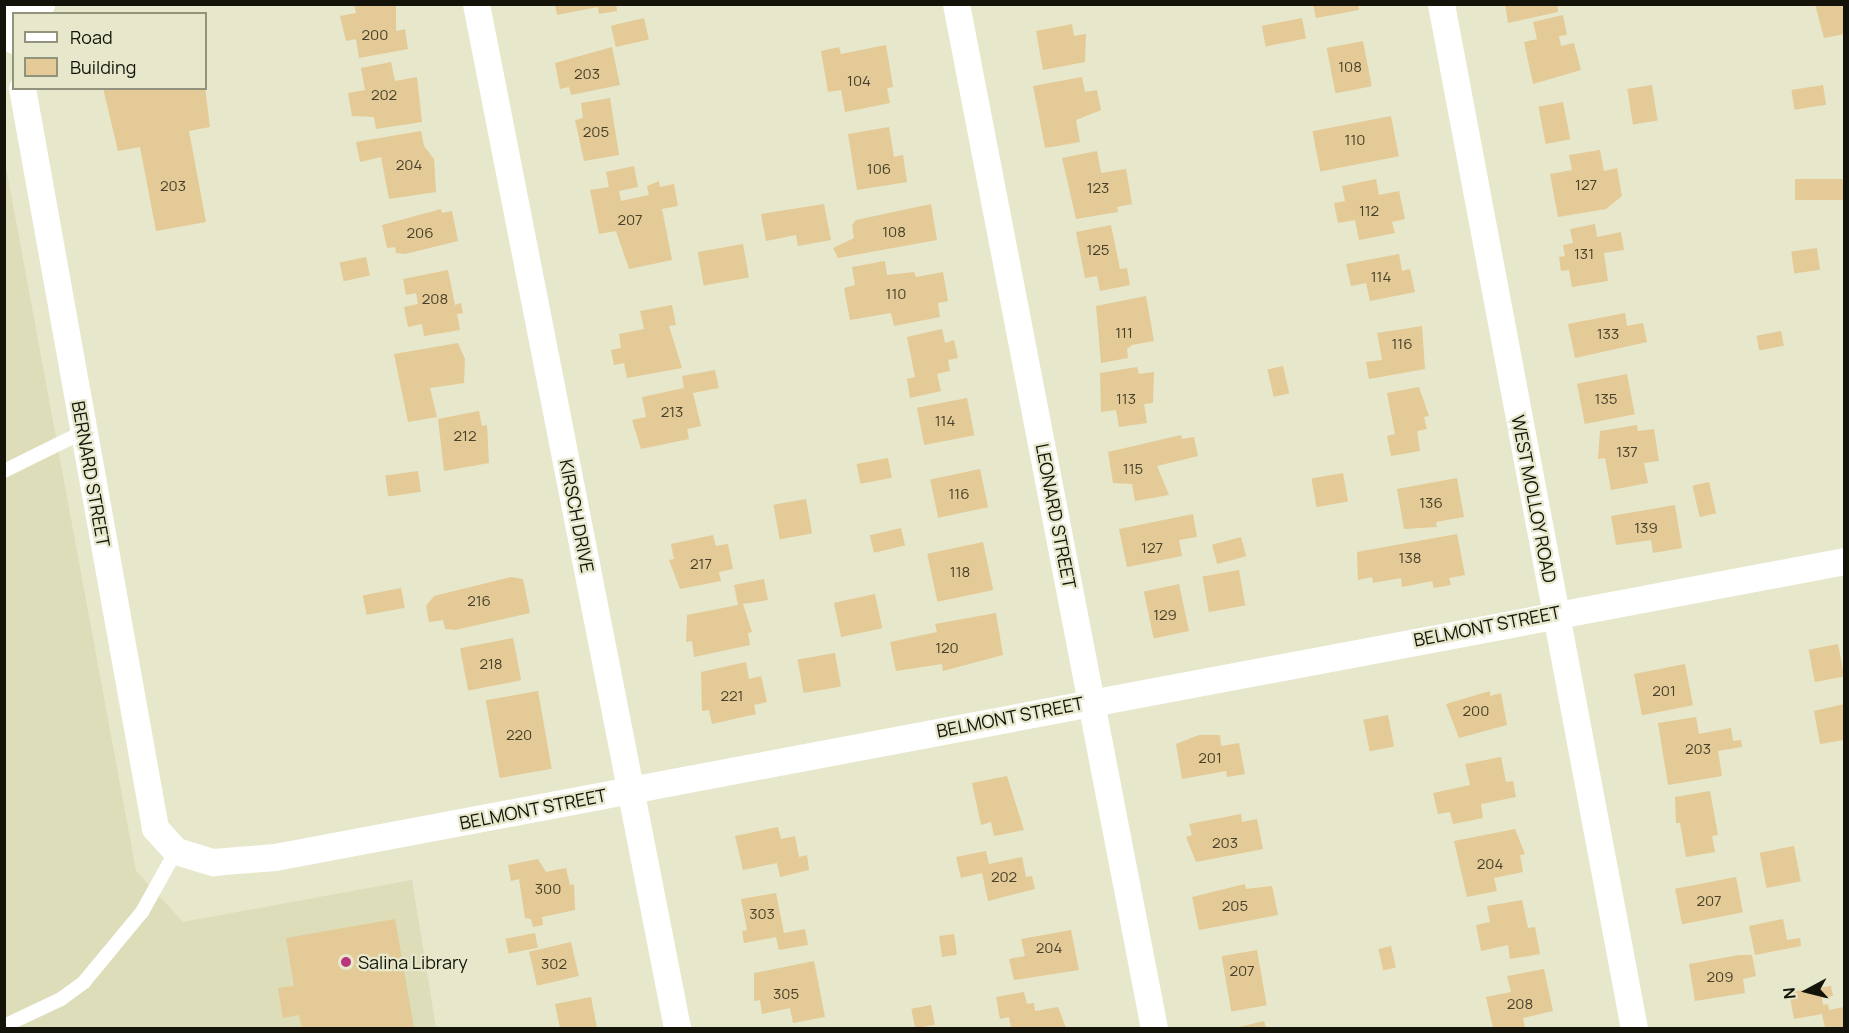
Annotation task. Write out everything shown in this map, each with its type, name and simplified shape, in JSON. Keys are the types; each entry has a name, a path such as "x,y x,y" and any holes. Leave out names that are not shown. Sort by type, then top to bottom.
{"street":[{"path":"12,31 7,9 41,4"},
{"name":"KIRSCH DRIVE","path":"476,4 677,1029"},
{"name":"LEONARD STREET","path":"956,4 1154,1029"},
{"name":"WEST MOLLOY ROAD","path":"1441,4 1635,1029"},
{"name":"BERNARD STREET","path":"22,90 155,828 176,852"},
{"name":"BELMONT STREET","path":"176,852 213,862 275,857 632,791 1556,613 1845,561"}],"lane":[{"path":"4,471 83,432"},
{"path":"4,1026 61,999 84,982 142,912 176,852"}],"shaded area":[{"path":"4,156 136,871 183,922 412,880 436,1028 5,1028"}],"building":[{"path":"354,4 396,6 396,31 405,29 408,49 359,58 356,39 346,41 340,16 356,13"},
{"path":"555,4 616,4 617,11 599,14 598,7 557,15"},
{"path":"1313,4 1358,4 1359,10 1316,18"},
{"path":"1505,4 1557,4 1558,12 1508,23"},
{"path":"1815,4 1844,4 1844,34 1824,38"},
{"path":"1563,15 1567,35 1559,36 1561,46 1574,43 1581,70 1533,84 1524,42 1537,39 1533,22"},
{"path":"644,18 649,39 616,47 611,26"},
{"path":"1302,18 1306,39 1266,46 1262,26"},
{"path":"1072,24 1074,36 1086,34 1085,62 1043,70 1036,31"},
{"path":"1363,41 1372,86 1335,93 1327,48"},
{"path":"886,45 893,87 887,88 890,103 845,112 841,90 828,92 821,51 839,47 841,54"},
{"path":"612,47 620,85 571,95 569,87 560,89 555,63"},
{"path":"391,62 395,81 417,77 422,122 376,129 374,117 352,116 348,93 365,90 361,68"},
{"path":"1082,77 1085,92 1097,90 1101,110 1076,120 1080,142 1045,148 1033,86"},
{"path":"1652,85 1658,121 1633,124 1627,89"},
{"path":"1823,85 1826,105 1795,110 1791,90"},
{"path":"103,90 205,90 210,127 189,131 206,222 156,231 140,147 118,151"},
{"path":"610,98 619,155 584,161 575,120 583,118 581,103"},
{"path":"1563,102 1570,139 1546,144 1538,107"},
{"path":"1391,116 1399,156 1320,172 1312,131"},
{"path":"889,127 894,157 903,155 907,182 857,190 848,134"},
{"path":"421,131 424,146 434,159 436,192 389,199 381,157 360,162 356,142"},
{"path":"1600,150 1604,171 1617,168 1622,196 1606,209 1558,217 1550,174 1572,170 1569,155"},
{"path":"1097,151 1101,173 1126,169 1132,204 1117,207 1118,212 1076,219 1062,158"},
{"path":"634,166 638,187 619,191 621,201 649,195 647,186 659,181 660,187 674,184 678,206 662,209 672,260 629,269 616,231 599,234 590,190 609,187 606,172"},
{"path":"1376,179 1379,195 1399,191 1405,219 1392,222 1395,233 1359,240 1355,220 1338,223 1334,203 1345,201 1342,186"},
{"path":"1795,179 1844,179 1844,200 1795,200"},
{"path":"824,204 831,240 798,246 796,235 766,241 761,214"},
{"path":"931,204 937,240 838,258 833,248 854,238 852,225 856,220"},
{"path":"441,209 442,213 452,211 458,241 405,254 396,253 395,247 387,248 382,225"},
{"path":"1595,224 1597,237 1621,232 1624,250 1604,253 1608,281 1572,287 1569,270 1561,271 1559,257 1565,256 1563,245 1573,243 1570,229"},
{"path":"1111,225 1120,269 1127,268 1130,285 1100,291 1097,276 1085,278 1076,232"},
{"path":"743,244 749,277 704,285 698,252"},
{"path":"1817,248 1820,270 1794,273 1791,252"},
{"path":"1399,254 1402,271 1410,269 1415,292 1370,301 1366,283 1351,286 1346,264"},
{"path":"366,257 370,276 344,281 340,263"},
{"path":"885,261 887,275 914,272 916,277 943,272 948,301 938,303 940,317 894,326 891,313 850,320 844,288 855,285 852,267"},
{"path":"448,270 455,305 461,303 463,313 457,314 460,330 424,336 422,324 408,327 404,307 418,304 416,293 406,295 403,279"},
{"path":"1146,296 1154,341 1132,345 1127,349 1128,358 1101,363 1096,306"},
{"path":"672,305 676,325 669,326 682,368 627,378 624,363 614,365 611,350 621,348 619,334 644,329 640,311"},
{"path":"1625,313 1627,326 1643,323 1647,342 1575,358 1568,324"},
{"path":"1422,326 1425,369 1369,379 1366,362 1382,360 1377,333"},
{"path":"942,329 945,343 954,340 958,358 948,360 950,371 937,374 941,391 910,398 907,379 915,377 907,337"},
{"path":"1781,331 1784,346 1759,350 1756,336"},
{"path":"458,343 465,359 464,383 430,388 437,417 408,422 394,354"},
{"path":"1283,366 1289,393 1274,397 1267,370"},
{"path":"1137,367 1139,374 1154,372 1153,403 1144,404 1147,423 1119,427 1116,410 1101,412 1100,373"},
{"path":"715,370 719,388 693,393 701,426 687,429 689,439 641,449 632,420 646,417 642,397 684,388 682,376"},
{"path":"1627,374 1635,414 1585,424 1577,384"},
{"path":"1419,387 1429,416 1424,417 1427,429 1417,431 1420,451 1391,456 1387,436 1395,434 1387,393"},
{"path":"967,398 974,435 924,445 917,408"},
{"path":"479,411 482,426 487,425 489,463 444,471 438,419"},
{"path":"1637,425 1638,431 1654,429 1659,461 1644,463 1648,483 1611,490 1605,458 1598,459 1600,431"},
{"path":"1181,435 1182,439 1194,437 1198,456 1157,466 1169,495 1135,501 1132,484 1113,483 1108,452"},
{"path":"888,458 892,478 860,484 857,464"},
{"path":"980,469 988,507 938,518 930,480"},
{"path":"418,471 421,492 388,496 385,476"},
{"path":"1343,473 1348,502 1317,507 1311,479"},
{"path":"1457,478 1464,517 1436,522 1437,527 1404,529 1397,489"},
{"path":"1709,482 1716,513 1700,517 1692,486"},
{"path":"806,499 812,533 780,539 774,505"},
{"path":"1675,505 1682,548 1653,553 1651,540 1616,545 1611,516"},
{"path":"1193,514 1197,537 1179,540 1182,556 1127,567 1119,529"},
{"path":"901,528 905,546 874,553 870,535"},
{"path":"1457,534 1465,575 1449,578 1451,585 1434,588 1432,581 1402,587 1401,578 1373,583 1372,577 1358,580 1357,552"},
{"path":"713,535 716,546 728,544 733,569 719,572 721,581 680,589 669,560 674,559 671,544"},
{"path":"1241,537 1246,556 1217,564 1212,545"},
{"path":"983,542 993,590 937,602 927,554"},
{"path":"1239,570 1245,605 1209,612 1203,576"},
{"path":"511,577 523,579 530,613 455,630 445,629 443,620 429,622 426,606 434,596"},
{"path":"764,579 768,600 743,604 752,632 748,633 750,645 694,657 692,641 686,642 687,615 738,605 734,585"},
{"path":"1179,584 1189,631 1154,638 1144,591"},
{"path":"401,588 405,608 367,615 363,595"},
{"path":"875,594 882,628 841,637 834,603"},
{"path":"996,613 1003,655 943,671 942,664 896,671 890,642 937,632 935,624"},
{"path":"513,638 521,680 468,691 460,648"},
{"path":"1838,644 1844,676 1815,682 1809,650"},
{"path":"835,653 841,686 803,693 798,660"},
{"path":"746,662 749,679 761,676 767,702 754,705 756,714 712,724 709,710 702,711 701,672"},
{"path":"1685,664 1693,705 1642,715 1634,674"},
{"path":"538,691 552,769 500,778 486,700"},
{"path":"1490,691 1490,696 1501,693 1507,725 1459,738 1446,704"},
{"path":"1844,704 1844,740 1820,744 1814,711"},
{"path":"1388,715 1394,746 1370,751 1363,720"},
{"path":"1696,717 1699,734 1731,728 1733,741 1741,740 1742,747 1718,751 1722,776 1668,785 1658,723"},
{"path":"1199,735 1220,735 1221,746 1239,743 1245,774 1227,777 1226,771 1182,779 1176,744"},
{"path":"1501,757 1506,782 1513,781 1516,797 1481,804 1483,818 1453,824 1450,812 1438,814 1433,793 1470,785 1465,764"},
{"path":"1007,776 1024,830 994,836 991,822 981,825 972,783"},
{"path":"1710,791 1718,835 1712,836 1715,852 1686,857 1680,823 1676,823 1675,797"},
{"path":"1241,814 1242,822 1257,819 1263,849 1196,862 1186,837 1192,835 1189,824"},
{"path":"778,827 781,839 795,836 799,857 807,855 809,870 780,877 777,863 743,870 735,836"},
{"path":"1515,829 1525,854 1520,855 1523,872 1494,878 1497,891 1467,897 1454,841"},
{"path":"1794,846 1801,881 1767,888 1760,853"},
{"path":"986,851 989,864 1022,857 1026,877 1032,876 1035,889 988,901 982,873 961,878 956,857"},
{"path":"538,859 546,872 566,868 570,885 574,884 575,910 542,917 543,925 533,927 531,919 525,918 519,879 511,881 508,865"},
{"path":"1736,877 1743,912 1682,924 1675,889"},
{"path":"1245,884 1246,889 1272,886 1278,915 1199,930 1192,897"},
{"path":"776,893 784,933 805,929 808,945 779,950 776,937 744,943 742,931 747,930 741,899"},
{"path":"1522,900 1528,928 1535,927 1540,954 1510,959 1508,945 1481,951 1476,925 1490,922 1487,906"},
{"name":"Salina Library","path":"395,919 414,1028 302,1028 299,1015 283,1018 278,988 294,986 286,938"},
{"path":"1783,919 1787,940 1800,938 1801,946 1755,955 1749,926"},
{"path":"1071,930 1079,970 1014,980 1009,959 1025,956 1021,939"},
{"path":"535,933 538,948 508,953 506,939"},
{"path":"954,934 957,955 942,957 939,936"},
{"path":"571,942 579,976 537,986 529,952"},
{"path":"1391,946 1396,967 1383,970 1378,949"},
{"path":"1257,950 1267,1005 1231,1011 1222,956"},
{"path":"1739,955 1752,955 1756,976 1743,979 1745,993 1695,1001 1689,964"},
{"path":"814,961 825,1017 793,1023 790,1008 762,1014 760,1000 754,1001 754,973"},
{"path":"1544,969 1553,1011 1523,1018 1525,1028 1493,1028 1486,997 1511,992 1507,976"},
{"path":"1831,986 1833,996 1822,998 1823,1005 1828,1004 1829,1010 1844,1007 1844,1028 1825,1028 1822,1014 1794,1019 1789,992"},
{"path":"1024,992 1027,1004 1034,1003 1035,1011 1058,1007 1066,1028 1011,1028 1009,1017 1000,1019 996,997"},
{"path":"591,997 597,1028 560,1028 555,1004"},
{"path":"931,1005 935,1025 915,1028 911,1009"},
{"path":"1264,1021 1266,1028 1235,1028"}],"place":[{"name":"Salina Library","path":"346,962"}]}
